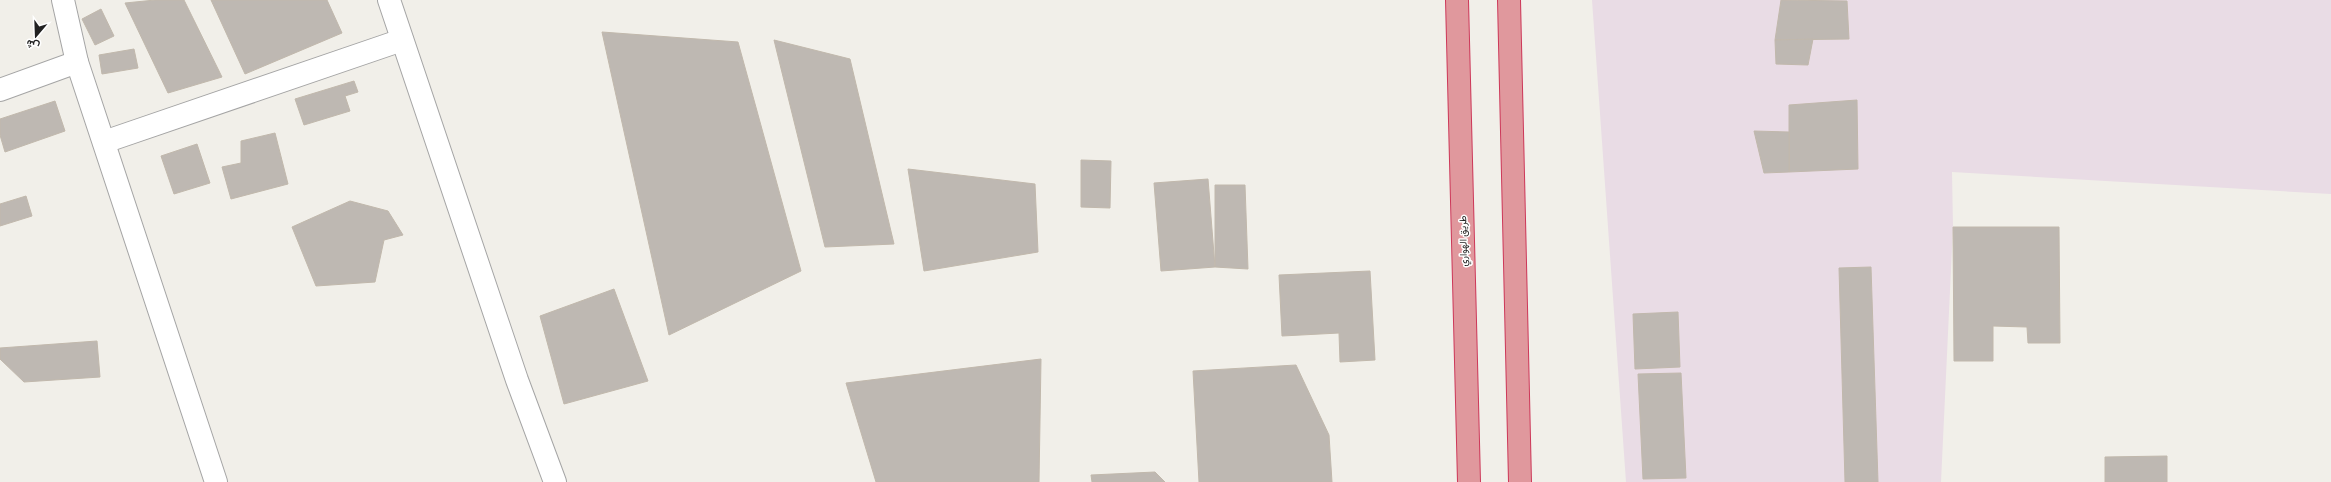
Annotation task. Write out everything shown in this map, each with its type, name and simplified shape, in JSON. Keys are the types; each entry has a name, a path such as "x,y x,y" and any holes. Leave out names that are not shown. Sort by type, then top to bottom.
{"highway":[{"name":"طريق الهواري","path":"1457,0 1469,482"},
{"path":"1509,0 1520,482"}],"street":[{"path":"63,0 77,62 216,482"},
{"path":"389,0 517,380 555,482"},
{"path":"104,142 402,40"},
{"path":"0,90 77,62"}],"shaded area":[{"path":"1592,0 2331,0 2331,194 1952,172 1953,227 1941,482 1626,482"}],"building":[{"path":"155,0 184,0 222,77 168,93 125,3"},
{"path":"211,0 327,0 342,33 245,74"},
{"path":"1781,0 1847,1 1849,39 1775,40"},
{"path":"101,9 114,36 95,45 82,19"},
{"path":"602,32 738,42 801,271 669,335"},
{"path":"1813,39 1808,65 1776,64 1775,40"},
{"path":"774,40 850,59 894,244 825,247"},
{"path":"134,49 138,68 102,74 99,55"},
{"path":"354,81 358,92 345,96 350,111 304,125 295,99"},
{"path":"1857,100 1858,169 1789,172 1789,105"},
{"path":"55,101 65,131 5,152 0,135 0,119"},
{"path":"1754,131 1789,132 1789,172 1764,173"},
{"path":"275,133 288,184 231,199 222,167 241,163 241,141"},
{"path":"197,144 210,183 174,194 161,156"},
{"path":"1081,160 1111,161 1110,208 1081,207"},
{"path":"908,169 1035,184 1038,252 924,271"},
{"path":"1208,179 1215,267 1161,271 1154,183"},
{"path":"1215,185 1245,185 1248,269 1215,267"},
{"path":"26,196 32,216 0,226 0,204"},
{"path":"350,201 388,211 403,235 384,240 375,282 316,286 292,227"},
{"path":"1953,227 2059,227 2060,343 2028,343 2027,327 1993,326 1993,361 1954,361"},
{"path":"1871,267 1878,482 1845,482 1839,268"},
{"path":"1370,271 1375,360 1340,362 1339,333 1282,336 1279,275"},
{"path":"614,289 648,381 564,404 540,316"},
{"path":"1678,312 1680,367 1635,369 1633,314"},
{"path":"97,341 100,377 24,382 0,359 0,348"},
{"path":"1041,359 1039,482 876,482 846,383"},
{"path":"1296,365 1329,435 1332,482 1199,482 1193,371"},
{"path":"1681,373 1686,478 1643,479 1638,374"},
{"path":"2167,456 2167,482 2105,482 2105,457"},
{"path":"1155,472 1165,482 1092,482 1091,475"}]}
